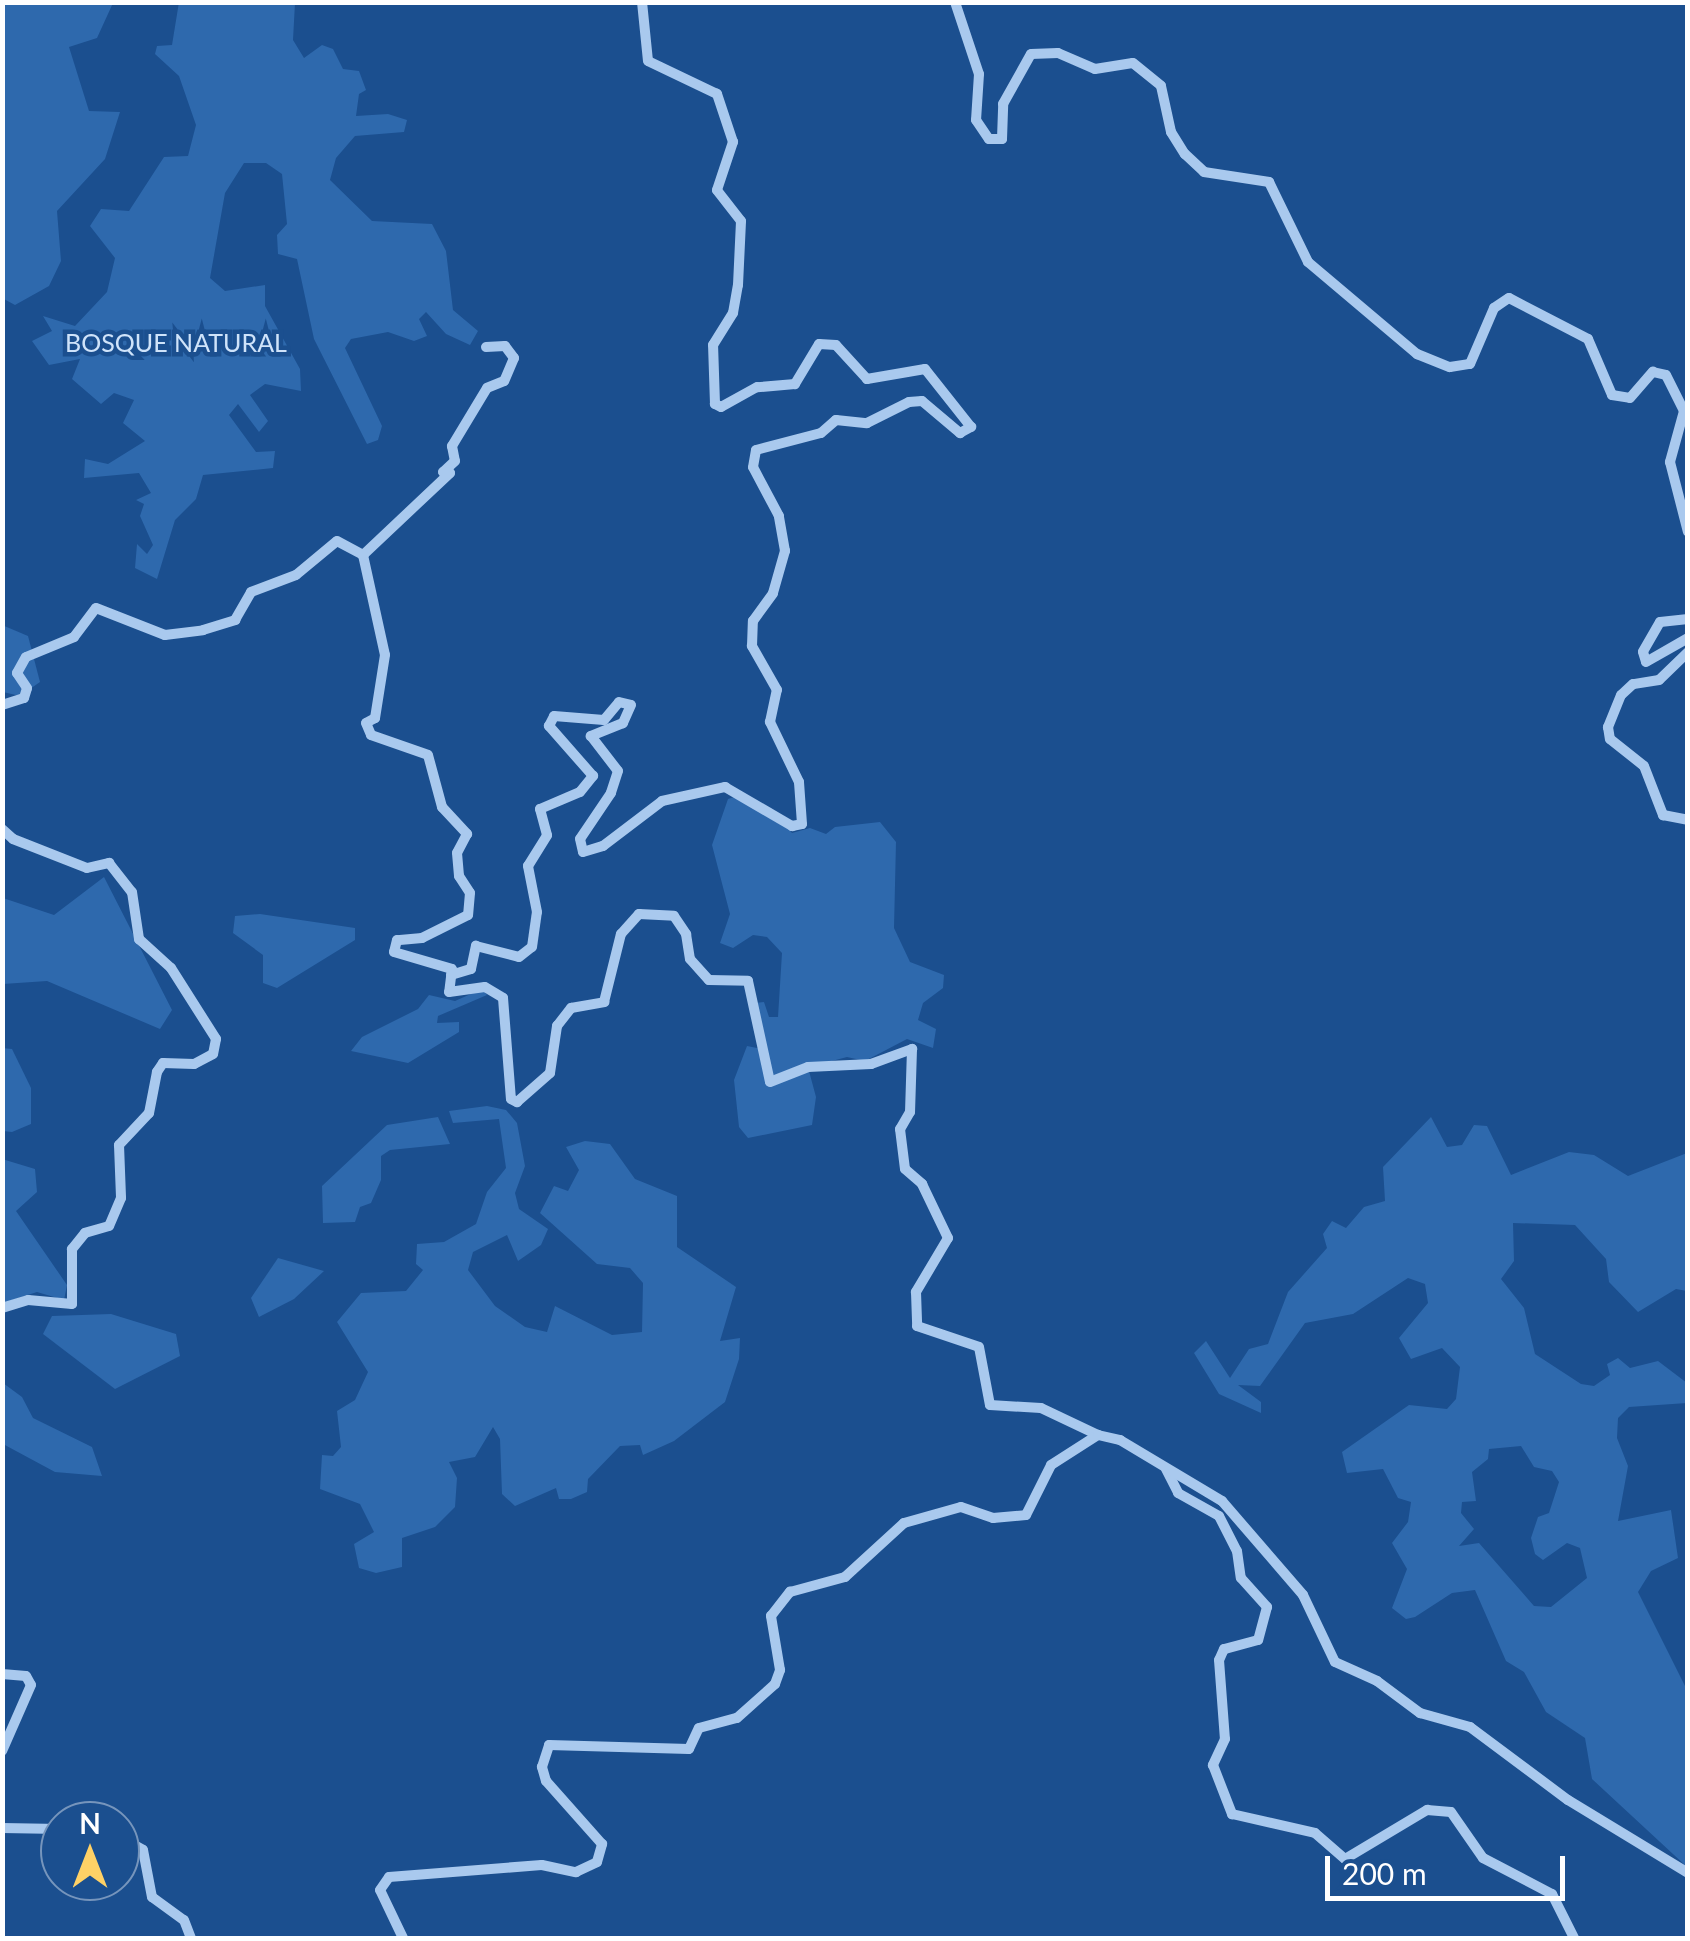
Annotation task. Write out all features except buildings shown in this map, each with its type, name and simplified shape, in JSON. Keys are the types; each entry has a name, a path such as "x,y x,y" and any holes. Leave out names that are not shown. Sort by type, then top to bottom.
{"street":[{"path":"452,975 471,970 476,946 518,958 532,947 537,912 528,866 548,835 540,809 580,792 592,776 549,726 554,716 604,720 619,702 632,705 624,723 591,736 618,771 580,839 583,852 603,846 662,802 726,787 792,826 802,824 798,782 770,722 776,690 752,646 753,621 773,593 785,550 779,516 752,467 756,450 821,433 836,420 867,423 909,402 922,401 960,433 971,427 925,369 867,379 836,346 819,344 795,384 757,387 721,407 714,404 713,345 733,313 738,285 741,221 717,190 733,142 717,94 648,61 642,2"},
{"path":"956,2 978,74 976,120 989,138 1002,138 1002,104 1032,54 1058,53 1094,69 1133,64 1161,86 1171,132 1185,154 1204,172 1269,182 1308,262 1404,346 1450,367 1470,364 1494,308 1509,298 1588,339 1612,394 1630,398 1654,372 1666,375 1684,411 1670,462 1688,532"},
{"path":"363,555 450,473 443,472 455,461 452,446 487,388 504,381 514,358 505,346 486,347"},
{"path":"2,705 24,698 28,688 17,673 26,657 74,637 96,608 165,635 202,630 235,620 251,592 296,575 337,541 363,555 384,655 375,718 366,723 370,734 428,754 442,807 468,834 456,854 459,876 470,892 468,915 422,938 397,940 394,952 452,969 449,992 485,987 503,998 511,1099 517,1102 550,1073 558,1026 571,1008 604,1002 621,934 638,914 674,916 686,934 690,959 709,980 748,980 770,1082 808,1067 871,1064 912,1049 910,1112 900,1130 905,1169 922,1184 948,1238 916,1292 917,1326 979,1348 990,1405 1042,1408 1098,1436 1120,1440 1222,1501 1303,1596 1335,1662 1376,1681 1420,1713 1470,1728 1568,1800 1688,1874"},
{"path":"1688,619 1660,622 1643,652 1646,662 1688,638"},
{"path":"1688,652 1658,680 1634,684 1621,695 1608,728 1610,739 1644,766 1663,815 1688,820"},
{"path":"2,829 13,840 87,868 109,864 132,892 139,938 172,968 216,1040 204,1059 163,1063 157,1072 149,1113 120,1144 121,1198 109,1226 84,1233 72,1249 72,1304 28,1300 2,1308"},
{"path":"403,1938 380,1890 388,1877 542,1866 576,1872 597,1862 602,1844 546,1781 542,1767 549,1745 688,1749 699,1728 737,1718 775,1684 780,1670 770,1616 790,1592 845,1577 904,1522 960,1507 993,1518 1026,1515 1050,1465 1098,1436"},
{"path":"1165,1468 1178,1493 1218,1516 1237,1550 1241,1578 1267,1607 1258,1640 1224,1649 1218,1660 1225,1739 1213,1764 1232,1814 1315,1833 1346,1859 1427,1810 1451,1812 1483,1858 1552,1894 1574,1938"},
{"path":"2,1674 26,1676 31,1685 2,1751"},
{"path":"2,1828 40,1828"},
{"path":"140,1848 152,1897 184,1920 191,1938"}],"green space":[{"path":"3,2 113,3 97,38 69,47 89,111 120,112 105,159 57,211 61,261 49,286 15,305 2,298"},
{"name":"BOSQUE NATURAL","path":"179,2 295,3 293,40 304,58 322,45 333,49 343,69 359,71 366,90 359,94 356,116 388,114 407,120 404,132 355,136 336,158 330,180 372,221 432,224 446,251 453,310 478,331 470,345 446,334 426,312 419,319 427,336 414,341 388,332 351,339 345,348 382,426 378,440 367,444 314,339 297,259 278,254 277,235 287,224 282,174 266,163 244,163 225,193 210,278 225,291 265,285 265,306 300,369 301,391 265,384 250,395 268,421 259,432 238,404 229,415 256,452 275,451 273,468 203,475 196,499 175,520 157,579 135,568 137,544 147,554 153,545 140,516 144,504 136,500 151,493 139,473 84,478 85,459 108,464 145,441 123,423 134,400 114,393 101,404 72,379 80,359 49,365 32,341 52,331 43,316 75,326 107,292 115,258 90,226 101,209 129,211 164,157 188,156 196,125 179,76 155,54 157,46 172,45"},
{"path":"2,625 28,636 40,682 20,696 3,692"},
{"path":"741,795 771,808 792,833 810,828 826,834 835,827 880,822 896,842 894,928 910,962 944,975 943,988 923,1003 918,1020 936,1029 933,1048 907,1039 865,1061 847,1057 771,1077 755,1003 764,1002 769,1017 778,1017 782,953 767,937 753,935 733,948 720,943 730,914 712,845 728,799"},
{"path":"104,877 172,1010 160,1029 47,981 3,984 3,898 54,915"},
{"path":"260,914 355,928 355,940 277,988 263,983 263,955 233,933 235,916"},
{"path":"482,989 487,995 438,1016 437,1023 459,1022 459,1032 408,1063 351,1051 362,1037 418,1009 429,995 455,1001"},
{"path":"747,1046 762,1049 769,1085 809,1071 816,1097 812,1125 748,1138 739,1127 734,1080"},
{"path":"2,1048 12,1049 31,1088 31,1124 12,1132 3,1131"},
{"path":"487,1106 506,1110 517,1123 525,1166 515,1193 519,1209 548,1229 541,1245 518,1261 507,1235 473,1252 468,1270 495,1306 525,1327 547,1332 555,1306 612,1335 642,1332 643,1283 630,1268 597,1264 540,1213 554,1186 568,1191 579,1170 566,1147 585,1141 610,1144 635,1179 677,1196 677,1247 736,1287 720,1341 740,1338 739,1359 725,1402 674,1441 643,1455 640,1445 620,1446 588,1479 587,1492 571,1499 559,1499 556,1488 515,1506 502,1494 500,1439 493,1427 475,1457 449,1462 457,1478 455,1507 435,1527 402,1538 402,1567 376,1573 359,1568 354,1544 374,1532 360,1504 320,1489 322,1455 333,1456 341,1447 337,1411 355,1400 368,1372 337,1322 361,1293 406,1291 423,1270 416,1264 417,1244 444,1242 476,1224 487,1192 506,1168 499,1119 453,1123 449,1111"},
{"path":"438,1117 450,1144 390,1150 381,1156 381,1180 371,1203 360,1207 355,1222 323,1223 322,1186 387,1125"},
{"path":"1431,1117 1447,1147 1462,1145 1474,1125 1487,1126 1511,1175 1569,1152 1594,1155 1628,1176 1687,1153 1687,1291 1676,1289 1638,1312 1609,1282 1606,1259 1575,1225 1513,1223 1514,1261 1501,1279 1524,1308 1535,1354 1581,1384 1594,1386 1610,1375 1607,1364 1618,1358 1630,1368 1658,1361 1687,1383 1687,1403 1629,1407 1618,1418 1617,1438 1628,1466 1618,1521 1671,1510 1678,1558 1651,1571 1638,1592 1687,1690 1687,1867 1592,1779 1585,1738 1546,1712 1524,1672 1506,1661 1475,1590 1452,1593 1406,1619 1392,1608 1407,1569 1392,1543 1408,1522 1411,1502 1398,1498 1383,1469 1347,1473 1342,1452 1409,1405 1447,1409 1456,1399 1460,1367 1442,1348 1411,1359 1399,1338 1428,1303 1425,1284 1408,1278 1353,1314 1305,1323 1260,1386 1238,1385 1261,1402 1261,1413 1219,1394 1194,1353 1206,1341 1230,1378 1249,1349 1268,1344 1288,1292 1327,1248 1323,1234 1332,1221 1346,1228 1364,1207 1385,1201 1383,1167","holes":["1521,1446 1534,1467 1552,1471 1559,1482 1549,1513 1538,1517 1531,1538 1535,1554 1543,1560 1567,1543 1580,1548 1587,1578 1551,1607 1534,1606 1479,1543 1459,1546 1474,1529 1461,1513 1462,1502 1476,1501 1472,1472 1488,1459 1489,1449"]},
{"path":"2,1159 35,1169 37,1192 16,1211 67,1285 64,1300 37,1292 3,1303"},
{"path":"278,1258 324,1271 294,1299 259,1317 251,1298"},
{"path":"111,1314 176,1334 180,1356 115,1389 43,1334 52,1316"},
{"path":"3,1383 22,1397 33,1418 92,1447 102,1476 55,1472 3,1444"}]}
